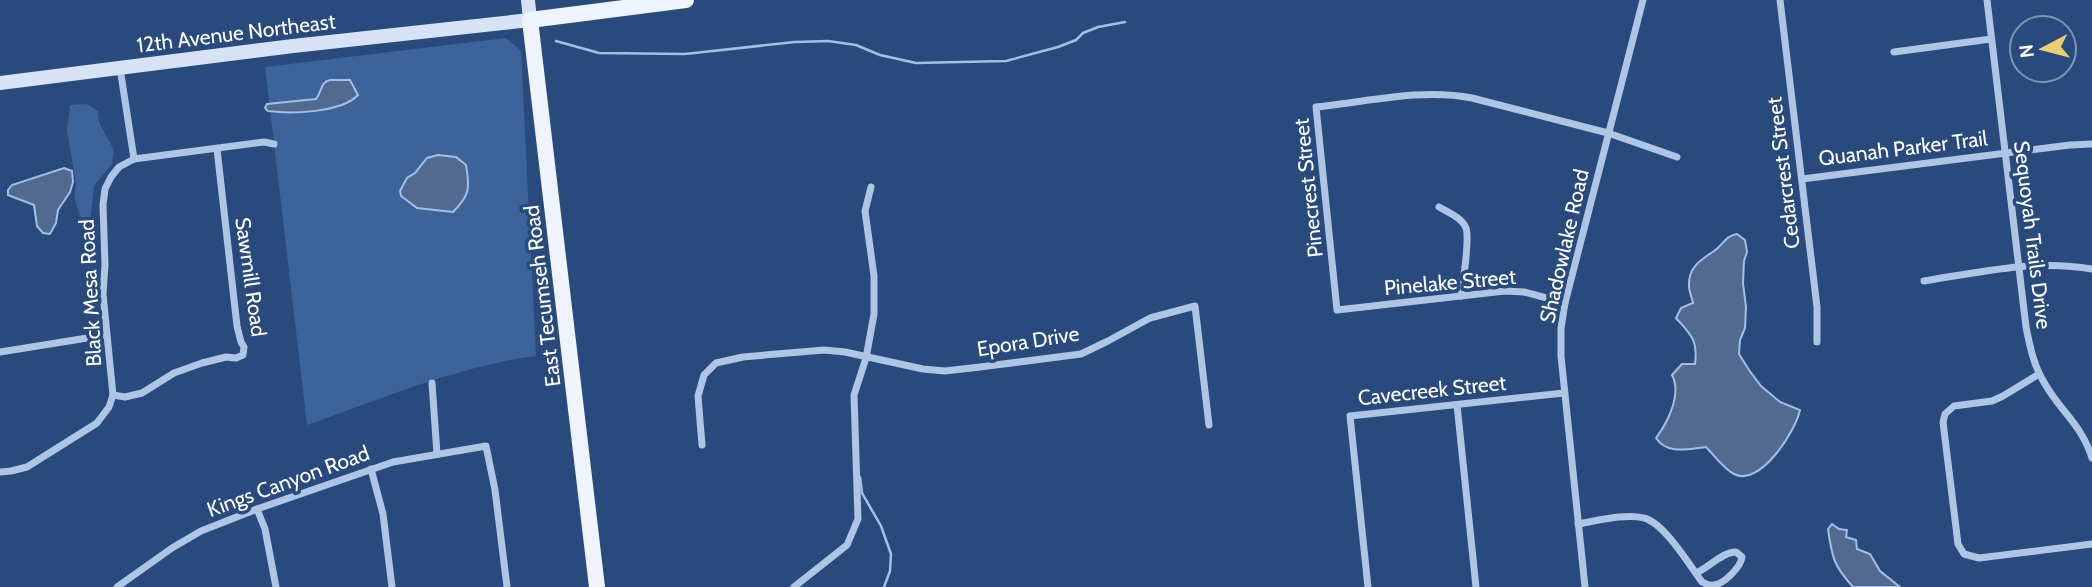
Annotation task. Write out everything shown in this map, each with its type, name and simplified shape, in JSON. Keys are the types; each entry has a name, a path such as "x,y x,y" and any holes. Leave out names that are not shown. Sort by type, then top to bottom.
{"main road":[{"name":"East Tecumseh Road","path":"528,0 597,587"},
{"name":"12th Avenue Northeast","path":"0,83 686,0"}],"street":[{"name":"Shadowlake Road","path":"1586,587 1560,342 1565,303 1643,0"},
{"name":"Cedarcrest Street","path":"1780,0 1817,307 1817,342"},
{"name":"Sequoyah Trails Drive","path":"1987,0 2026,327 2033,358 2039,374 2077,425 2092,458"},
{"path":"1894,52 1991,39"},
{"path":"120,68 134,159 264,142 274,144"},
{"name":"Pinecrest Street","path":"1337,310 1316,107 1450,95 1608,133"},
{"path":"1608,133 1677,157"},
{"name":"Quanah Parker Trail","path":"1802,179 2092,144"},
{"name":"Sawmill Road","path":"113,395 125,397 142,393 174,373 202,363 243,355 244,347 237,326 217,149"},
{"name":"Black Mesa Road","path":"0,472 33,464 97,423 109,407 113,395 103,294 103,205 105,189 111,177 119,167 134,159"},
{"path":"794,587 848,545 859,519 854,395 866,358 874,314 874,276 865,211 871,187"},
{"path":"1440,207 1454,215 1465,228 1461,296"},
{"path":"1924,281 2050,264 2092,269"},
{"name":"Pinelake Street","path":"1337,310 1516,291 1565,303"},
{"name":"Epora Drive","path":"866,358 945,371 1081,354 1150,318 1195,306 1209,425"},
{"path":"0,352 106,335"},
{"path":"702,445 698,396 704,375 716,363 743,357 824,350 866,358"},
{"path":"2039,374 2003,396 1985,403 1954,406 1945,414 1943,422 1959,548 1964,554 1979,558 2092,544"},
{"path":"432,383 437,454"},
{"name":"Cavecreek Street","path":"1368,587 1350,416 1564,393"},
{"path":"1457,405 1476,587"},
{"name":"Kings Canyon Road","path":"117,587 201,531 257,509 404,459 486,446 495,490 507,587"},
{"path":"371,469 383,514 393,587"},
{"path":"257,509 265,529 276,587"},
{"path":"1578,524 1635,516 1648,519 1661,529 1696,573 1705,584 1714,585 1738,568 1742,557 1736,552 1728,552 1709,567 1696,573"}],"shaded area":[{"path":"506,38 521,51 536,356 449,375 307,425 265,67"},
{"path":"330,80 350,80 358,95 340,106 315,111 278,112 265,108 267,104 316,99 323,85"},
{"path":"87,104 98,111 99,122 114,150 112,164 94,186 91,215 83,225 74,197 76,184 67,131 70,105"},
{"path":"438,155 456,157 466,165 467,191 463,201 453,212 417,208 401,196 400,191 407,178 415,173 427,158"},
{"path":"64,168 72,171 70,192 58,210 56,223 50,234 43,233 37,226 34,205 8,195 8,190 12,185"},
{"path":"1737,234 1745,240 1747,252 1743,283 1745,328 1740,340 1739,354 1761,386 1780,402 1800,410 1792,430 1775,455 1755,473 1744,476 1734,474 1722,465 1706,447 1672,449 1656,438 1669,416 1674,399 1675,383 1672,375 1682,364 1695,364 1692,338 1676,318 1681,308 1693,303 1689,279 1700,261"},
{"path":"1832,524 1847,530 1846,537 1856,540 1857,549 1870,554 1880,571 1900,587 1853,587 1838,567 1833,555 1828,529"}],"waterway":[{"path":"556,41 599,53 685,54 828,41 856,45 880,55 916,63 1006,61 1058,47 1098,27 1125,22"},
{"path":"860,477 862,493 881,526 891,554 890,571 884,587"}]}
